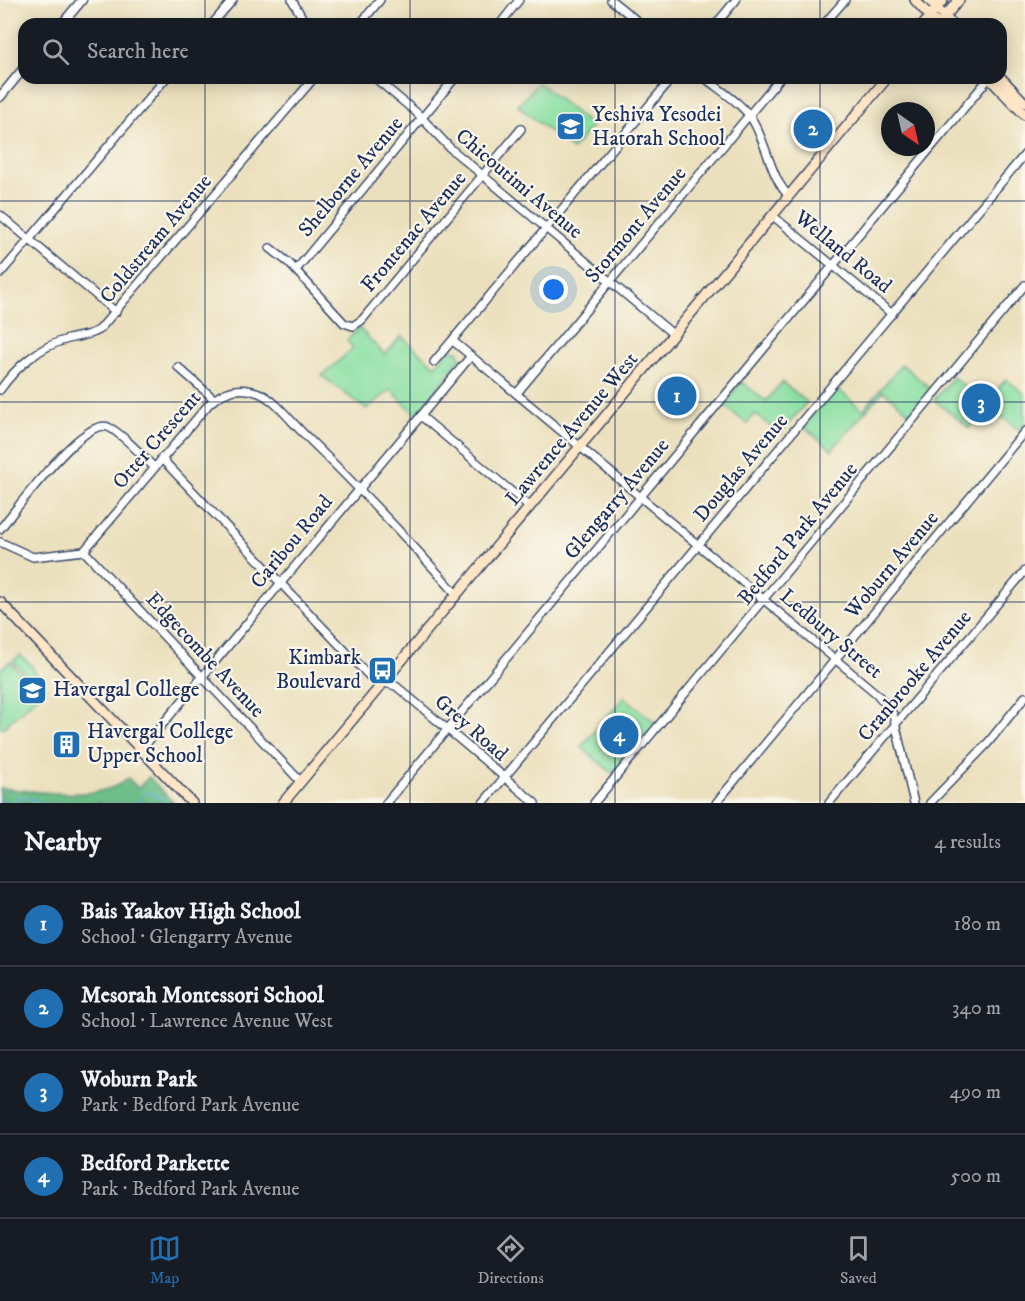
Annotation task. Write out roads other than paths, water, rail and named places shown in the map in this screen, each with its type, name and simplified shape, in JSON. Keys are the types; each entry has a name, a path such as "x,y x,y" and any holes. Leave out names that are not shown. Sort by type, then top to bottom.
{"main road":[{"path":"915,0 925,18"},
{"path":"928,0 940,4 928,18"},
{"path":"946,18 958,0"},
{"name":"Lawrence Avenue West","path":"283,803 882,84"},
{"path":"995,84 1025,115"},
{"path":"1007,84 1025,103"},
{"path":"0,602 192,803"}],"street":[{"path":"67,18 82,0"},
{"path":"217,18 233,0"},
{"path":"292,0 302,18"},
{"path":"365,18 380,0"},
{"path":"505,18 519,0"},
{"path":"611,0 634,18"},
{"path":"622,8 628,0"},
{"path":"721,18 736,0"},
{"path":"829,18 845,0"},
{"path":"0,97 18,75"},
{"path":"0,274 161,84"},
{"name":"Coldstream Avenue","path":"0,390 15,371 34,355 67,339 96,332 116,312 309,84"},
{"name":"Chicoutimi Avenue","path":"382,84 422,119 442,142 674,335"},
{"name":"Shelborne Avenue","path":"296,270 450,84"},
{"path":"434,362 667,84"},
{"path":"712,84 749,115 766,146 777,180 789,196"},
{"name":"Stormont Avenue","path":"517,393 775,84"},
{"name":"Glengarry Avenue","path":"386,803 984,84"},
{"name":"Frontenac Avenue","path":"296,270 344,323 353,326 362,320 521,129"},
{"name":"Douglas Avenue","path":"483,803 1025,154"},
{"path":"0,215 116,312"},
{"name":"Welland Road","path":"773,216 892,314"},
{"path":"270,248 296,270"},
{"name":"Bedford Park Avenue","path":"594,803 1025,285"},
{"name":"Ledbury Street","path":"453,341 877,694 889,708 896,724 914,803"},
{"name":"Caribou Road","path":"141,750 203,678 358,488 471,356"},
{"path":"178,367 214,399"},
{"name":"Otter Crescent","path":"84,551 154,466 214,399 221,393 236,389 261,394 358,488 457,595"},
{"path":"421,417 530,507"},
{"path":"0,529 75,441 95,428 108,427 154,466"},
{"name":"Woburn Avenue","path":"716,803 1025,431"},
{"path":"161,458 373,681 384,683"},
{"path":"0,542 33,556 84,551"},
{"name":"Edgecombe Avenue","path":"84,551 301,782"},
{"name":"Cranbrooke Avenue","path":"829,803 1025,571"},
{"path":"1018,579 1025,585"},
{"name":"Grey Road","path":"384,683 396,686 535,803"},
{"path":"930,803 987,744 1025,698"}],"waterway":[{"path":"134,803 148,792 163,800"},
{"path":"13,803 18,797 30,798 39,803"},
{"path":"0,799 8,803"},
{"path":"59,803 71,803"}],"place":[{"name":"Yeshiva Yesodei Hatorah School","path":"571,127"},
{"name":"Mesorah Montessori School","path":"813,129"},
{"name":"Bais Yaakov High School","path":"677,396"},
{"name":"Woburn Park","path":"981,403"},
{"name":"Kimbark Boulevard","path":"382,670"},
{"name":"Havergal College","path":"32,690"},
{"name":"Bedford Parkette","path":"619,735"},
{"name":"Havergal College Upper School","path":"66,744"}]}
